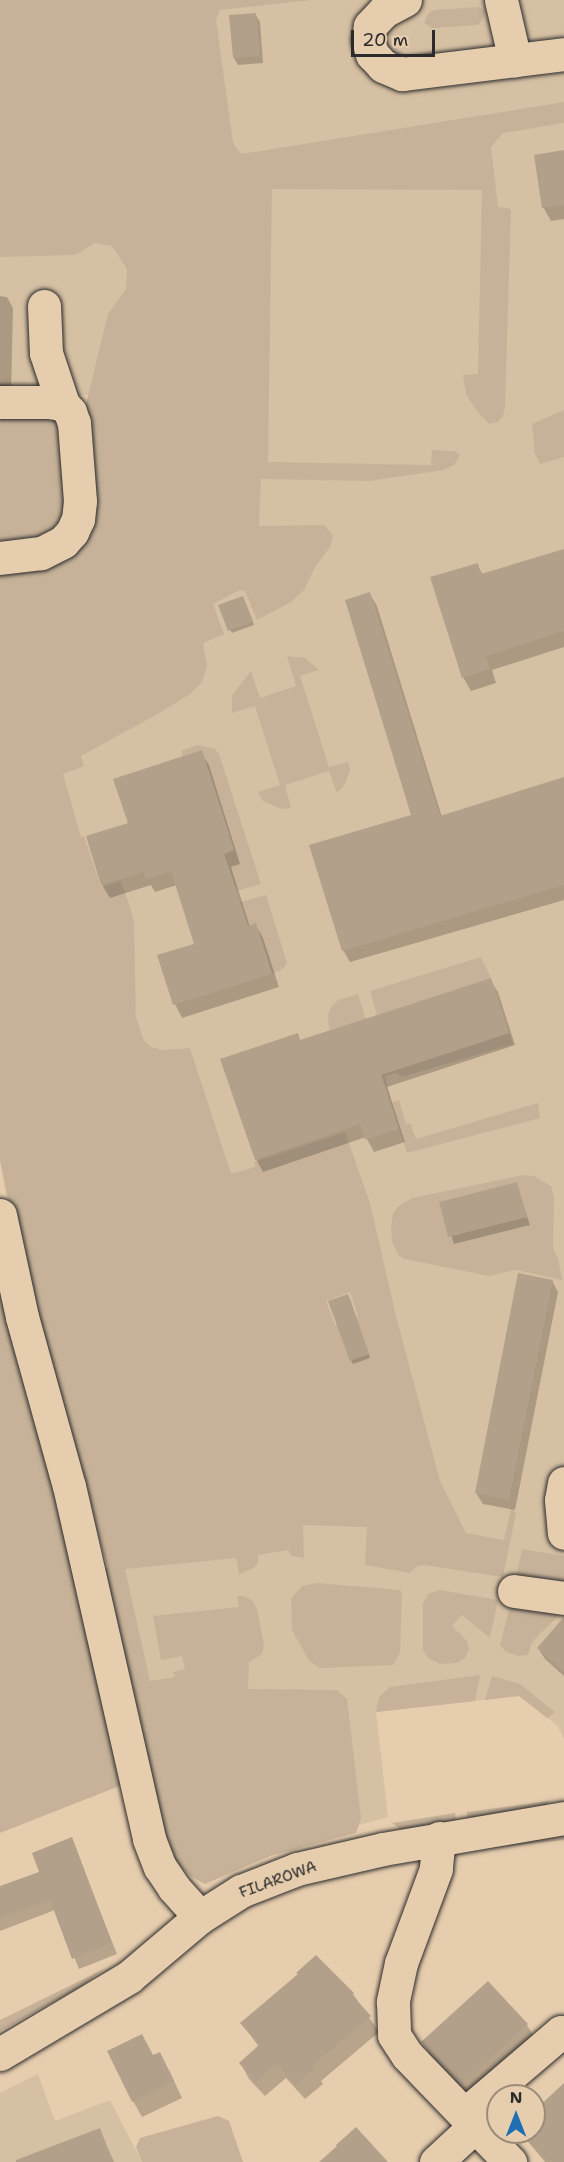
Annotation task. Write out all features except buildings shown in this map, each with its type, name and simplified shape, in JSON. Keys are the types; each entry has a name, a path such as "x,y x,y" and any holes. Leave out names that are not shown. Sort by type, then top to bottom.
{"street":[{"path":"405,0 384,11 370,26 368,40 372,54 383,66 402,74 564,54"},
{"path":"501,0 515,60"},
{"path":"0,558 41,553 51,549 72,532 78,519 80,501 74,423 70,412 63,404 46,353 44,306"},
{"path":"0,402 63,404"},
{"path":"0,1215 22,1317 69,1486 149,1839 170,1881 200,1917"},
{"path":"564,1483 561,1500 564,1533"},
{"path":"513,1591 564,1598"},
{"name":"FILAROWA","path":"0,2054 129,1977 200,1917 241,1891 297,1869 439,1838 564,1818"},
{"path":"439,1838 436,1869 401,1963 393,2002 393,2023 399,2046 510,2162"},
{"path":"436,2162 470,2120 561,2032 564,2034"}],"shaded area":[{"path":"0,0 312,0 220,10 216,20 233,143 241,154 564,102 564,123 503,133 491,147 498,207 511,209 505,407 503,416 498,422 489,424 476,410 466,394 463,375 478,374 482,190 272,189 268,462 431,465 432,450 454,451 460,455 454,465 444,470 369,481 261,479 259,526 324,525 333,535 330,547 315,567 304,590 291,602 257,620 245,591 240,590 213,604 224,634 203,643 207,667 202,682 190,694 161,712 81,756 84,766 63,774 81,837 84,836 101,887 121,881 130,907 134,923 136,1017 144,1041 151,1047 164,1050 190,1048 231,1174 255,1167 254,1162 345,1132 370,1203 396,1316 440,1481 466,1533 504,1540 511,1508 516,1513 503,1577 424,1565 417,1566 410,1573 365,1565 367,1527 303,1525 304,1558 292,1556 288,1550 258,1555 255,1567 239,1575 236,1558 125,1569 150,1681 175,1677 173,1672 185,1669 182,1656 161,1660 153,1616 239,1607 237,1596 243,1596 252,1600 257,1608 264,1645 262,1654 249,1662 248,1689 337,1690 347,1699 361,1818 356,1833 270,1856 205,1884 190,1876 171,1856 122,1785 0,1833 0,1269 76,1563 108,1568 27,1287 0,1160 0,571 80,541 85,408 108,314 126,289 127,269 112,246 95,243 75,255 0,257","holes":["350,1292 358,1316 335,1325 326,1301"]},
{"path":"196,0 564,0 564,1739 557,1725 519,1696 376,1712 388,1817 347,1828 193,1850 53,1386 5,1191 0,1160 0,646 170,498"},
{"path":"479,7 484,10 485,16 478,25 432,28 424,23 428,14 434,10"},
{"path":"0,225 134,234 141,290 97,395 0,394"},
{"path":"0,409 39,410 57,420 65,512 58,527 45,538 0,547"},
{"path":"564,410 564,457 540,464 535,454 532,424"},
{"path":"287,656 305,658 319,670 300,676 329,767 348,762 350,770 345,784 337,793 329,771 285,785 291,808 282,809 263,801 258,792 280,785 255,706 232,713 232,695 251,671 260,698 296,686"},
{"path":"198,745 215,749 219,754 261,884 237,891 224,854 234,850 202,750 183,756 181,751"},
{"path":"266,895 287,963 283,969 272,974 256,923 248,926 240,902"},
{"path":"481,957 491,978 377,1015 370,991"},
{"path":"358,994 366,1020 329,1030 328,1015 331,1007 338,1000"},
{"path":"509,1033 513,1044 402,1077 396,1073 385,1076 392,1102 399,1100 406,1124 410,1123 416,1139 538,1103 540,1118 407,1153 380,1071 399,1069"},
{"path":"523,1175 534,1176 551,1186 554,1196 553,1248 558,1258 562,1280 516,1270 489,1276 405,1259 398,1255 392,1241 391,1227 393,1213 412,1198","holes":["517,1182 526,1217 448,1237 439,1202"]},
{"path":"522,1549 564,1556 564,1588 516,1579"},
{"path":"317,1583 400,1590 402,1593 400,1653 393,1665 320,1668 309,1661 292,1630 291,1599 302,1586"},
{"path":"439,1590 498,1600 490,1638 462,1615 452,1626 467,1641 469,1649 465,1658 456,1663 440,1664 428,1658 423,1650 423,1603 428,1594"},
{"path":"511,1601 563,1611 532,1642 528,1655 518,1656 506,1652 500,1645"},
{"path":"480,1675 475,1701 376,1712 379,1697 390,1687"},
{"path":"492,1676 520,1684 555,1712 547,1718 519,1696 485,1700"},
{"path":"549,1801 546,1807 467,1819 467,1812"},
{"path":"455,1813 456,1821 408,1830 400,1829 392,1823"},
{"path":"564,1833 564,1840 484,1849 483,1844"},
{"path":"104,1969 82,1986 0,2031 0,2020"},
{"path":"38,2074 55,2121 110,2100 142,2162 0,2162 0,2093"},
{"path":"218,2116 229,2121 243,2162 142,2162 136,2147 140,2138"}]}
